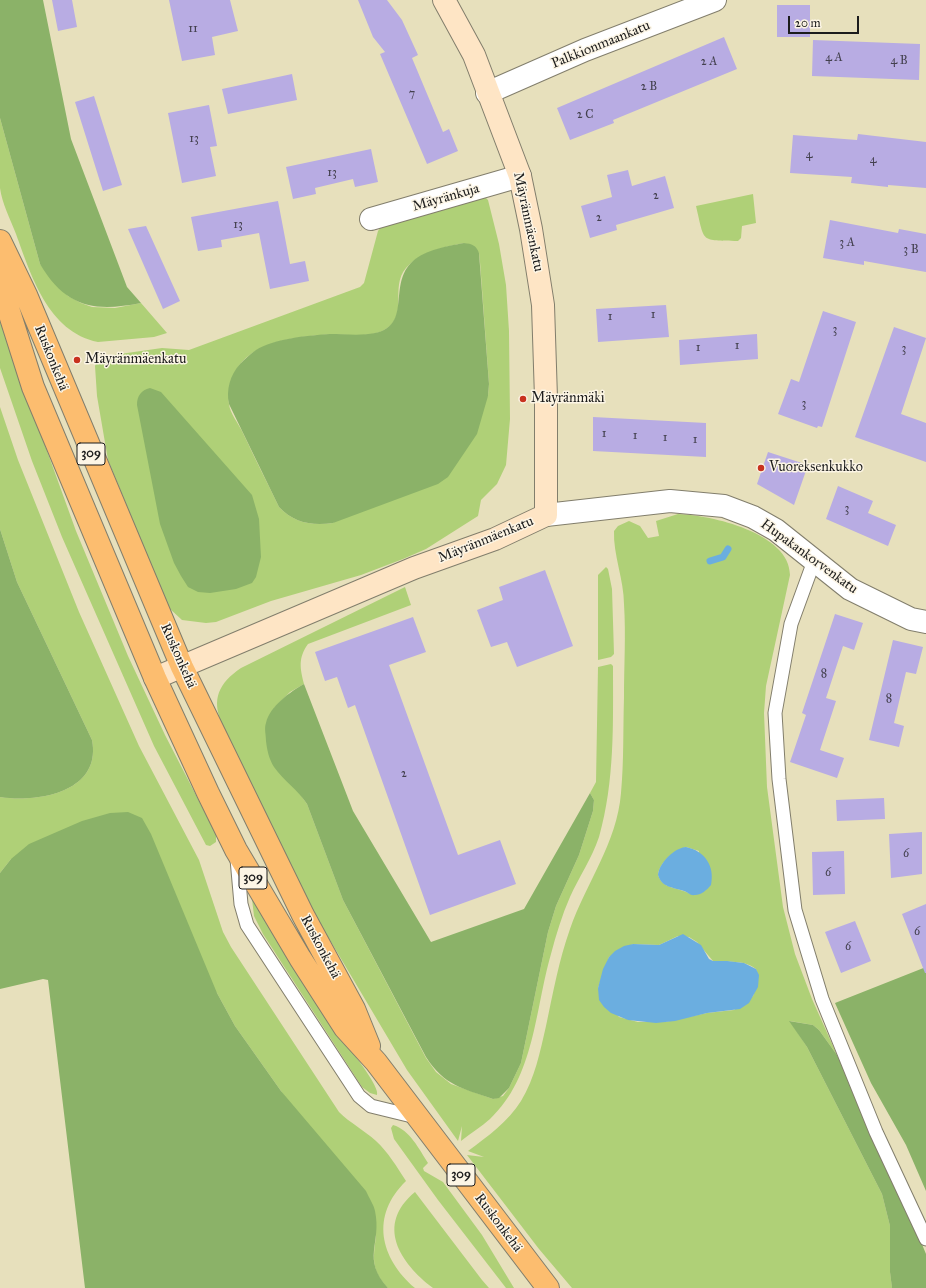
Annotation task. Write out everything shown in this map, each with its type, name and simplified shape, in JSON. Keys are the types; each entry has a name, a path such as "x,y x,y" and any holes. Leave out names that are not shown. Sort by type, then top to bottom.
{"main road":[{"name":"Ruskonkehä","path":"0,241 26,295 182,667 303,915 354,1010 376,1062"},
{"name":"Ruskonkehä","path":"0,265 6,302 33,387 155,678 236,850 300,958 345,1028 376,1062 416,1117 548,1288"}],"street":[{"name":"Mäyränmäenkatu","path":"155,678 414,568 495,538 546,515 546,398 543,305 531,229 520,176 487,93 474,55 444,0"},
{"name":"Palkkionmaankatu","path":"487,93 585,50 715,0"},
{"name":"Mäyränkuja","path":"371,219 520,176"},
{"name":"Hupakankorvenkatu","path":"546,515 670,501 724,506 753,517 776,530 814,562 850,589 911,619 926,622"}],"lane":[{"path":"814,562 791,624 774,713 779,778 795,910 822,999 876,1132 926,1239"},
{"path":"236,850 241,904 247,925 359,1096 371,1106 416,1117"}],"green space":[{"path":"0,0 43,0 71,139 127,287 141,303 109,307 83,303 71,298 60,290 50,279 40,264 0,118"},
{"path":"0,118 40,264 68,296 92,307 115,308 141,303 167,333 154,337 98,342 81,336 66,327 54,314 35,284 2,199 0,188"},
{"path":"753,194 756,223 742,226 741,238 738,241 710,240 703,234 696,206"},
{"path":"485,197 488,200 499,244 506,285 509,331 510,419 506,465 497,484 481,500 478,516 426,549 403,559 361,575 271,601 216,622 206,623 182,620 169,608 108,460 97,396 95,366 97,361 106,356 162,348 189,350 360,287 364,283 378,231 381,227","holes":["464,243 479,253 489,384 488,396 333,523 318,524 304,522 291,517 279,507 242,431 232,414 229,401 230,389 234,374 242,362 252,353 278,342 307,336 362,335 377,333 384,330 392,324 396,317 401,276 412,262 433,251"]},
{"path":"464,243 473,245 477,248 479,253 489,384 488,396 477,434 448,477 438,484 333,523 318,524 304,522 291,517 279,507 229,404 228,393 231,378 237,368 256,350 263,346 282,340 330,334 370,334 386,329 393,322 397,313 401,281 405,270 413,261 430,251"},
{"path":"0,321 76,531 128,656 165,735 216,834 216,842 210,846 206,845 154,746 62,537 32,461 0,368"},
{"path":"150,388 161,392 252,495 259,519 261,557 256,577 252,583 236,589 210,593 198,592 188,587 174,563 160,524 137,405 140,394 144,390"},
{"path":"0,407 18,460 79,612 139,746 199,860 223,932 231,947 339,1112 380,1145 406,1181 395,1194 387,1208 384,1222 384,1236 387,1250 394,1264 415,1288 388,1288 382,1282 374,1264 376,1236 281,1091 235,1026 217,993 11,859 0,873 0,797 32,798 48,795 64,790 77,782 87,772 92,758 92,740 17,582 0,529"},
{"path":"678,514 709,518 728,523 746,529 763,538 777,548 787,560 790,575 766,686 764,713 767,787 783,907 795,954 812,999 837,1055 819,1030 813,1025 790,1021 807,1047 882,1194 890,1226 890,1272 892,1288 572,1288 539,1249 467,1155 484,1157 468,1151 510,1116 526,1092 539,1055 556,977 570,929 614,829 622,781 625,616 624,595 615,549 614,531 618,526 629,521 640,526 648,538 659,536 656,521","holes":["686,847 699,851 690,894 667,886 660,880 658,875 664,862 672,854","678,936 689,937 697,942 713,961 741,963 756,969 758,980 753,996 734,1010 707,1013 665,1022 638,1022 619,1017 598,988 609,957 633,944 659,945"]},
{"path":"0,529 17,582 92,740 92,758 87,772 77,782 64,790 32,798 0,797"},
{"path":"606,567 608,569 612,589 614,654 611,657 598,660 598,575"},
{"path":"405,587 411,605 308,644 301,659 304,684 290,692 274,708 302,797 307,804 343,900 426,1058 436,1072 451,1084 493,1099 503,1096 509,1088 521,1063 548,932 556,906 579,855 593,811 594,800 590,793 596,782 598,667 611,664 613,666 612,752 608,795 599,837 570,897 559,925 546,975 537,1019 525,1063 516,1083 505,1102 490,1119 461,1141 462,1126 458,1141 407,1070 321,925 277,841 222,724 217,707 217,699 222,686 241,668"},
{"path":"304,684 353,811 431,942 524,909 590,793 594,800 593,811 579,855 556,906 548,932 521,1063 509,1088 499,1098 493,1099 455,1085 440,1074 426,1057 343,900 307,804 278,772 271,761 268,754 265,732 265,725 268,717 281,700"},
{"path":"128,812 142,818 151,834 217,993 235,1026 281,1091 366,1191 373,1204 376,1223 374,1259 376,1268 380,1277 388,1288 85,1288 48,980 43,979 0,989 0,873 11,859 29,844 82,821 110,813"},
{"path":"252,899 324,1011 375,1085 377,1095 370,1093 362,1087 263,934 254,916"},
{"path":"926,967 926,1191 906,1145 871,1083 835,1003"},
{"path":"789,1021 813,1025 819,1030 837,1055 903,1198 926,1254 926,1288 892,1288 890,1272 890,1226 882,1194 807,1047"},
{"path":"393,1125 399,1127 414,1141 428,1163 423,1168 424,1171 443,1182 482,1235 514,1288 506,1288 438,1200 394,1139 391,1128"},
{"path":"415,1192 489,1288 433,1288 411,1267 402,1255 394,1230 396,1217 403,1205"}],"water":[{"path":"686,847 698,852 707,860 710,866 712,878 711,885 704,892 697,895 692,895 665,885 658,875 664,861 672,853"},
{"path":"683,934 701,945 709,959 713,961 744,963 756,969 759,975 758,987 749,1003 740,1009 707,1013 675,1021 656,1023 628,1020 611,1013 604,1007 599,1000 598,988 603,969 609,957 615,951 624,946 633,944 659,945"}],"building":[{"path":"52,0 72,0 77,27 58,31"},
{"path":"169,0 230,0 238,31 212,37 215,55 182,61"},
{"path":"358,0 387,0 402,20 418,55 412,58 443,132 449,129 458,151 427,164 380,54 385,52 373,37"},
{"path":"777,5 810,5 810,37 777,37"},
{"path":"724,37 737,69 613,120 614,123 570,140 557,108"},
{"path":"813,40 920,44 919,80 812,76"},
{"path":"292,74 297,100 228,114 222,89"},
{"path":"94,96 122,185 103,191 75,102"},
{"path":"209,105 217,146 210,147 216,176 182,183 168,113"},
{"path":"858,134 926,142 926,188 888,185 888,187 851,183 852,177 790,173 793,135 857,140"},
{"path":"371,149 378,182 355,187 353,179 315,188 316,194 293,199 286,167"},
{"path":"628,170 632,186 665,176 674,208 616,225 617,230 590,238 581,206 612,197 607,175"},
{"path":"278,201 290,264 305,261 309,281 270,289 259,233 221,240 222,247 198,251 191,217"},
{"path":"830,220 898,233 899,229 926,234 926,272 864,261 864,265 823,258"},
{"path":"146,226 180,301 163,309 128,229"},
{"path":"666,305 669,337 598,342 596,309"},
{"path":"823,311 856,322 822,427 818,426 817,428 778,414 791,379 799,382"},
{"path":"894,327 926,338 901,414 926,423 926,462 855,437"},
{"path":"757,334 758,359 680,365 679,340"},
{"path":"593,417 706,423 706,457 593,451"},
{"path":"768,452 808,465 794,505 757,484"},
{"path":"838,486 873,501 868,513 896,525 888,546 826,519"},
{"path":"545,570 573,646 517,667 507,642 491,647 477,610 503,600 499,587"},
{"path":"835,614 863,623 854,650 843,646 826,698 836,701 820,750 844,758 837,778 790,762 806,715 802,713"},
{"path":"413,617 426,652 389,665 458,855 500,840 516,884 430,915 355,705 348,708 337,677 325,681 315,652"},
{"path":"893,640 923,647 916,674 906,672 894,723 904,726 899,747 869,740"},
{"path":"884,798 885,819 837,821 836,800"},
{"path":"922,832 922,874 891,878 889,834"},
{"path":"844,851 845,894 813,895 812,852"},
{"path":"926,904 926,973 925,973 902,914"},
{"path":"855,921 871,961 841,973 825,932"}],"waterway":[{"path":"710,561 723,557 728,549"}],"place":[{"name":"Mäyränmäenkatu","path":"77,360"},
{"name":"Mäyränmäki","path":"523,399"},
{"name":"Vuoreksenkukko","path":"761,468"}]}
